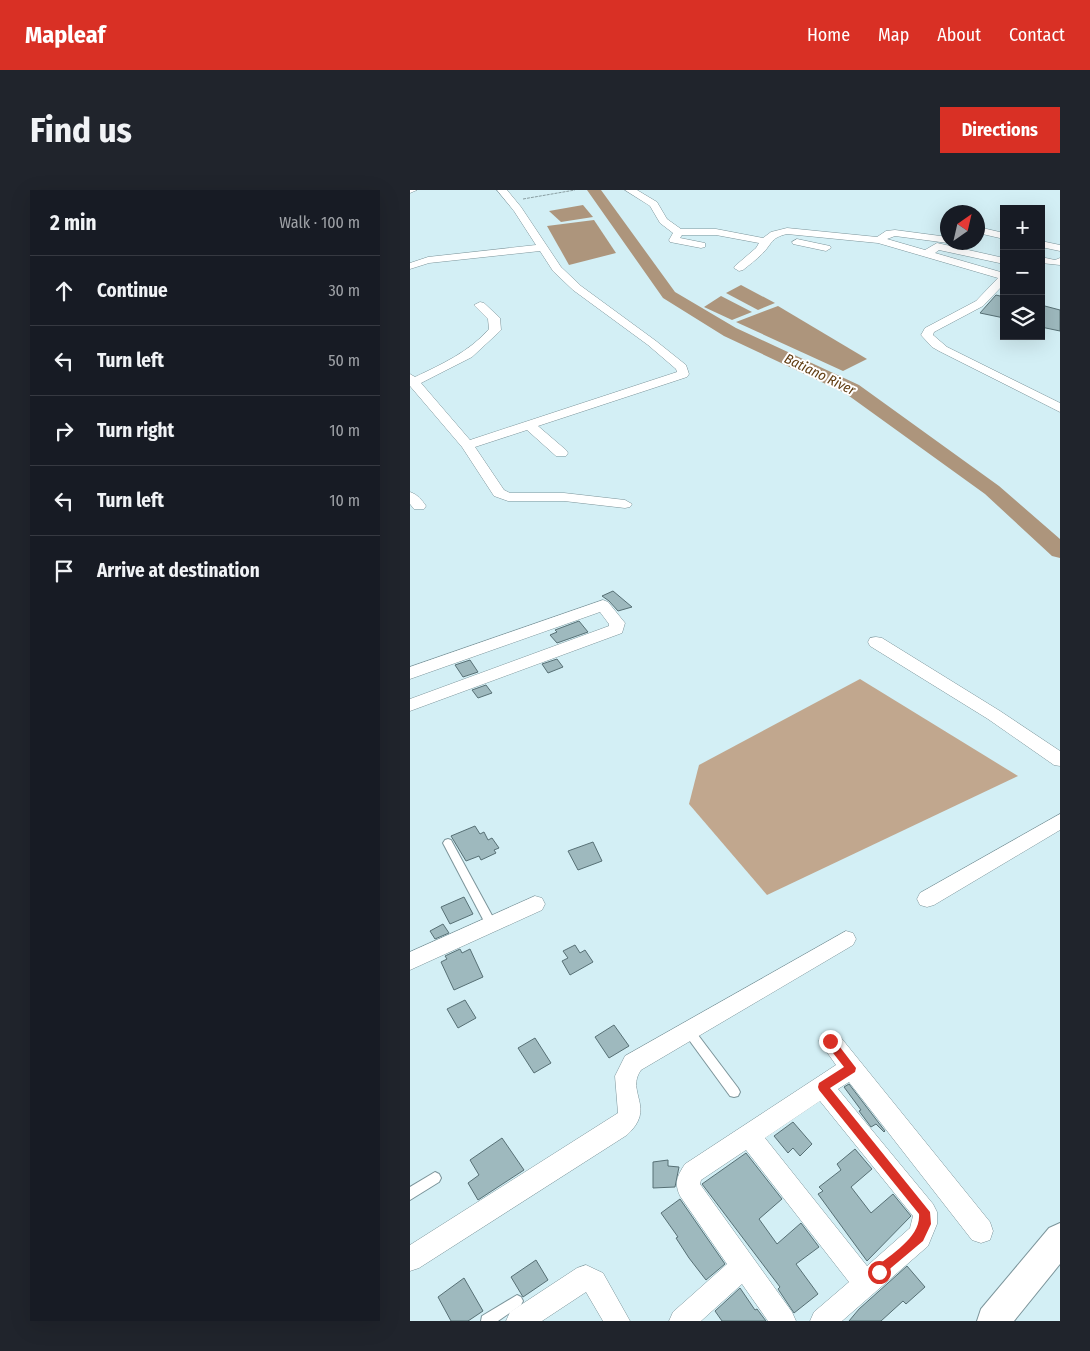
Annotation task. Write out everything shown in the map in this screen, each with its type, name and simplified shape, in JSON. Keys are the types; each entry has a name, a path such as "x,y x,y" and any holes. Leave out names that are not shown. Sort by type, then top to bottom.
{"street":[{"path":"467,445 683,374 682,368 652,343 577,288 557,269 544,247 502,190"},
{"path":"630,190 654,204 657,212 668,227 679,232 716,232 826,248"},
{"path":"739,268 760,250 769,239 787,231 879,240 1004,276 982,303 929,330 927,335 936,345 1060,408"},
{"path":"679,232 674,240 701,245"},
{"path":"985,232 1000,235"},
{"path":"879,240 895,233 940,239"},
{"path":"1045,245 1060,248"},
{"path":"926,254 937,246 1000,260"},
{"path":"410,266 428,260 544,247"},
{"path":"985,248 1000,251"},
{"path":"1045,260 1058,262"},
{"path":"1045,267 1058,262"},
{"path":"480,305 494,318 495,330 485,342 466,356 412,380 467,445 499,493 503,495 564,497 624,504"},
{"path":"529,425 561,453"},
{"path":"410,673 603,605 617,623 616,629 411,702"},
{"path":"876,642 994,715 1060,760"},
{"path":"927,899 1060,821"},
{"path":"410,961 535,904"},
{"path":"410,1259 619,1127 629,1118 630,1109 625,1077 627,1069 633,1063 846,939"},
{"path":"830,1041 981,1231"},
{"path":"783,1321 688,1188 688,1180 693,1172 851,1068"},
{"path":"823,1087 924,1212 925,1224 919,1237 823,1321"},
{"path":"748,1135 866,1284"},
{"path":"994,1321 1060,1239"},
{"path":"682,1321 743,1266"},
{"path":"518,1311 586,1277 594,1282 617,1321"}],"lane":[{"path":"448,843 491,924"},
{"path":"688,1030 734,1092"},
{"path":"410,1194 435,1178"},
{"path":"487,1321 518,1311"}],"path":[{"path":"511,201 575,190"}],"shaded area":[{"path":"583,205 593,217 561,222 549,211"},
{"path":"594,220 616,253 569,265 547,226"},
{"path":"741,285 775,303 758,310 726,293"},
{"path":"721,296 752,312 732,320 704,307"},
{"path":"778,306 867,359 843,371 736,322"},
{"path":"860,679 1018,776 767,895 689,804 699,765"}],"building":[{"path":"996,295 1000,296 1000,317 980,313"},
{"path":"1045,306 1060,310 1060,331 1045,328"},
{"path":"613,591 632,607 618,611 602,596"},
{"path":"579,621 588,632 557,643 550,635 557,632 555,630"},
{"path":"557,659 563,667 548,673 542,664"},
{"path":"470,660 478,672 463,677 455,665"},
{"path":"486,685 492,693 478,698 472,690"},
{"path":"475,826 480,834 484,832 488,840 492,838 499,848 494,850 496,853 481,860 479,856 466,861 451,836"},
{"path":"593,842 602,861 578,870 568,851"},
{"path":"464,897 473,914 450,924 441,907"},
{"path":"443,924 449,933 435,939 430,931"},
{"path":"575,945 580,953 585,950 593,962 570,975 562,961 568,958 563,951"},
{"path":"460,949 462,953 470,949 483,977 454,990 441,962 447,959 445,956"},
{"path":"465,1000 476,1018 458,1028 447,1009"},
{"path":"614,1025 629,1046 609,1058 595,1037"},
{"path":"535,1038 551,1063 534,1073 518,1048"},
{"path":"849,1084 884,1132 876,1124 871,1127 859,1111 861,1110 844,1087"},
{"path":"793,1122 812,1144 800,1156 793,1148 788,1153 774,1136"},
{"path":"502,1138 524,1170 478,1200 468,1183 479,1175 470,1160"},
{"path":"855,1149 872,1169 851,1187 871,1213 893,1194 911,1216 867,1261 818,1194 823,1191 819,1187 841,1170 837,1164"},
{"path":"746,1153 782,1199 759,1219 777,1244 801,1223 819,1247 796,1264 818,1294 794,1313 778,1289 780,1287 702,1184"},
{"path":"668,1160 668,1166 679,1167 675,1187 653,1188 653,1162"},
{"path":"680,1199 725,1264 706,1280 689,1258 676,1238 678,1237 661,1213"},
{"path":"536,1260 548,1280 523,1297 511,1277"},
{"path":"907,1266 925,1287 906,1304 903,1301 881,1321 849,1321 859,1309"},
{"path":"464,1278 483,1311 468,1321 451,1321 438,1297"},
{"path":"740,1288 755,1310 757,1309 766,1321 722,1321 715,1311"}],"waterway":[{"name":"Batiano River","path":"594,190 669,295 730,332 852,389 992,490 1060,551"}],"route":[{"path":"830,1041 851,1068 823,1087 924,1212 925,1224 919,1237 879,1272"}]}
